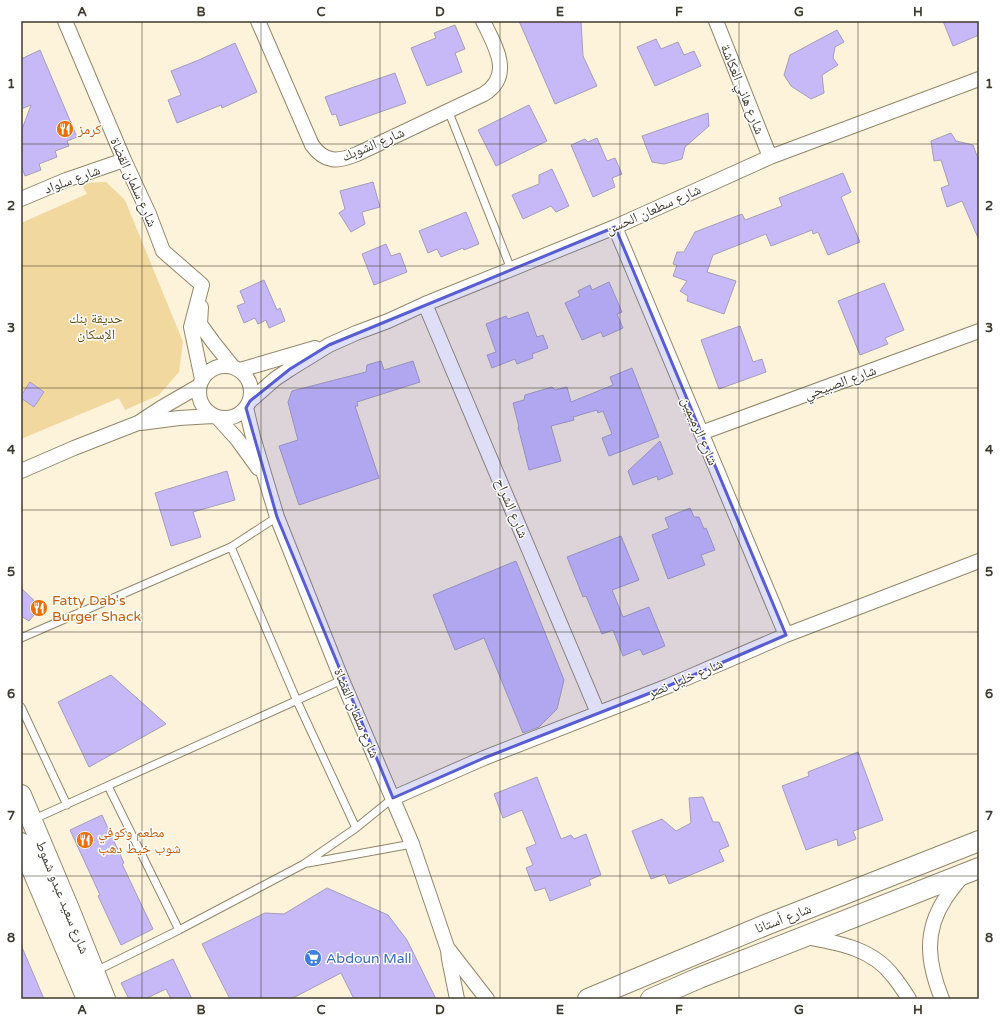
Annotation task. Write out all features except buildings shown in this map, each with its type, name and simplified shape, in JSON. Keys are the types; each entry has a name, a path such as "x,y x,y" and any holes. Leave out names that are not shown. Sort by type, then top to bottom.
{"street":[{"name":"شارع سلمان القضاة","path":"65,21 124,160 149,214 163,251 202,285"},
{"name":"شارع الشوبك","path":"258,21 312,145 318,153 330,160 347,158 484,94 493,88 499,79 501,70 494,45 483,21"},
{"name":"شارع هاني العكاشة","path":"716,21 770,157"},
{"name":"شارع سطعان الحسن","path":"248,404 275,379 329,345 614,227 770,157 979,80"},
{"name":"شارع سلواد","path":"21,199 66,180 124,160"},
{"name":"شارع الرميمين","path":"614,227 786,635"},
{"path":"138,423 180,418 216,417 226,419 241,413 248,404 252,392 246,376 236,368 212,342 200,324 202,285"},
{"path":"202,285 191,327 200,383 198,395 206,410 216,417"},
{"name":"شارع الشراح","path":"425,304 598,713"},
{"name":"شارع الصبيحي","path":"701,433 979,331"},
{"name":"شارع سطعان الحسن","path":"236,368 329,345"},
{"path":"21,471 138,423 200,383 208,372 215,367 224,366 236,368"},
{"name":"شارع سلمان القضاة","path":"248,404 264,476 277,517 342,680 412,844 448,950 457,999"},
{"name":"شارع سلمان القضاة","path":"216,417 238,439 264,476"},
{"name":"شارع خليل نصر","path":"393,798 484,758 668,686 786,635 979,561"},
{"name":"شارع سعيد عبدو شموط","path":"21,795 105,999"},
{"name":"شارع أستانا","path":"588,999 768,924 979,841"},
{"name":"شارع سعيد عبدو شموط","path":"21,843 87,999"},
{"path":"942,999 934,978 930,957 930,935 935,917 945,899 971,871"},
{"name":"شارع أستانا","path":"651,999 699,978 971,871"},
{"path":"806,937 844,944 871,956 892,974 909,999"},
{"name":"شارع سلمان القضاة","path":"448,950 487,999"}],"lane":[{"path":"448,110 511,269"},
{"path":"21,638 231,547 277,517"},
{"path":"231,547 297,701 356,828"},
{"path":"32,820 342,680"},
{"path":"21,707 67,805"},
{"path":"108,786 179,930"},
{"path":"94,972 179,930 304,864 356,828 393,798"},
{"path":"304,864 412,844"}],"highlighted area":[{"path":"615,227 786,635 668,686 484,758 393,798 277,517 246,408 250,401 290,369 329,345"}],"green space":[{"name":"حديقة بنك الإسكان","path":"106,182 125,200 183,342 179,372 159,395 125,410 119,398 21,439 21,223 87,194 81,183"}],"place":[{"name":"كرمز","path":"65,129"},
{"name":"Fatty Dab's Burger Shack","path":"39,608"},
{"name":"مطعم وكوفي شوب خيط دهب","path":"85,840"},
{"name":"Abdoun Mall","path":"313,958"}]}
